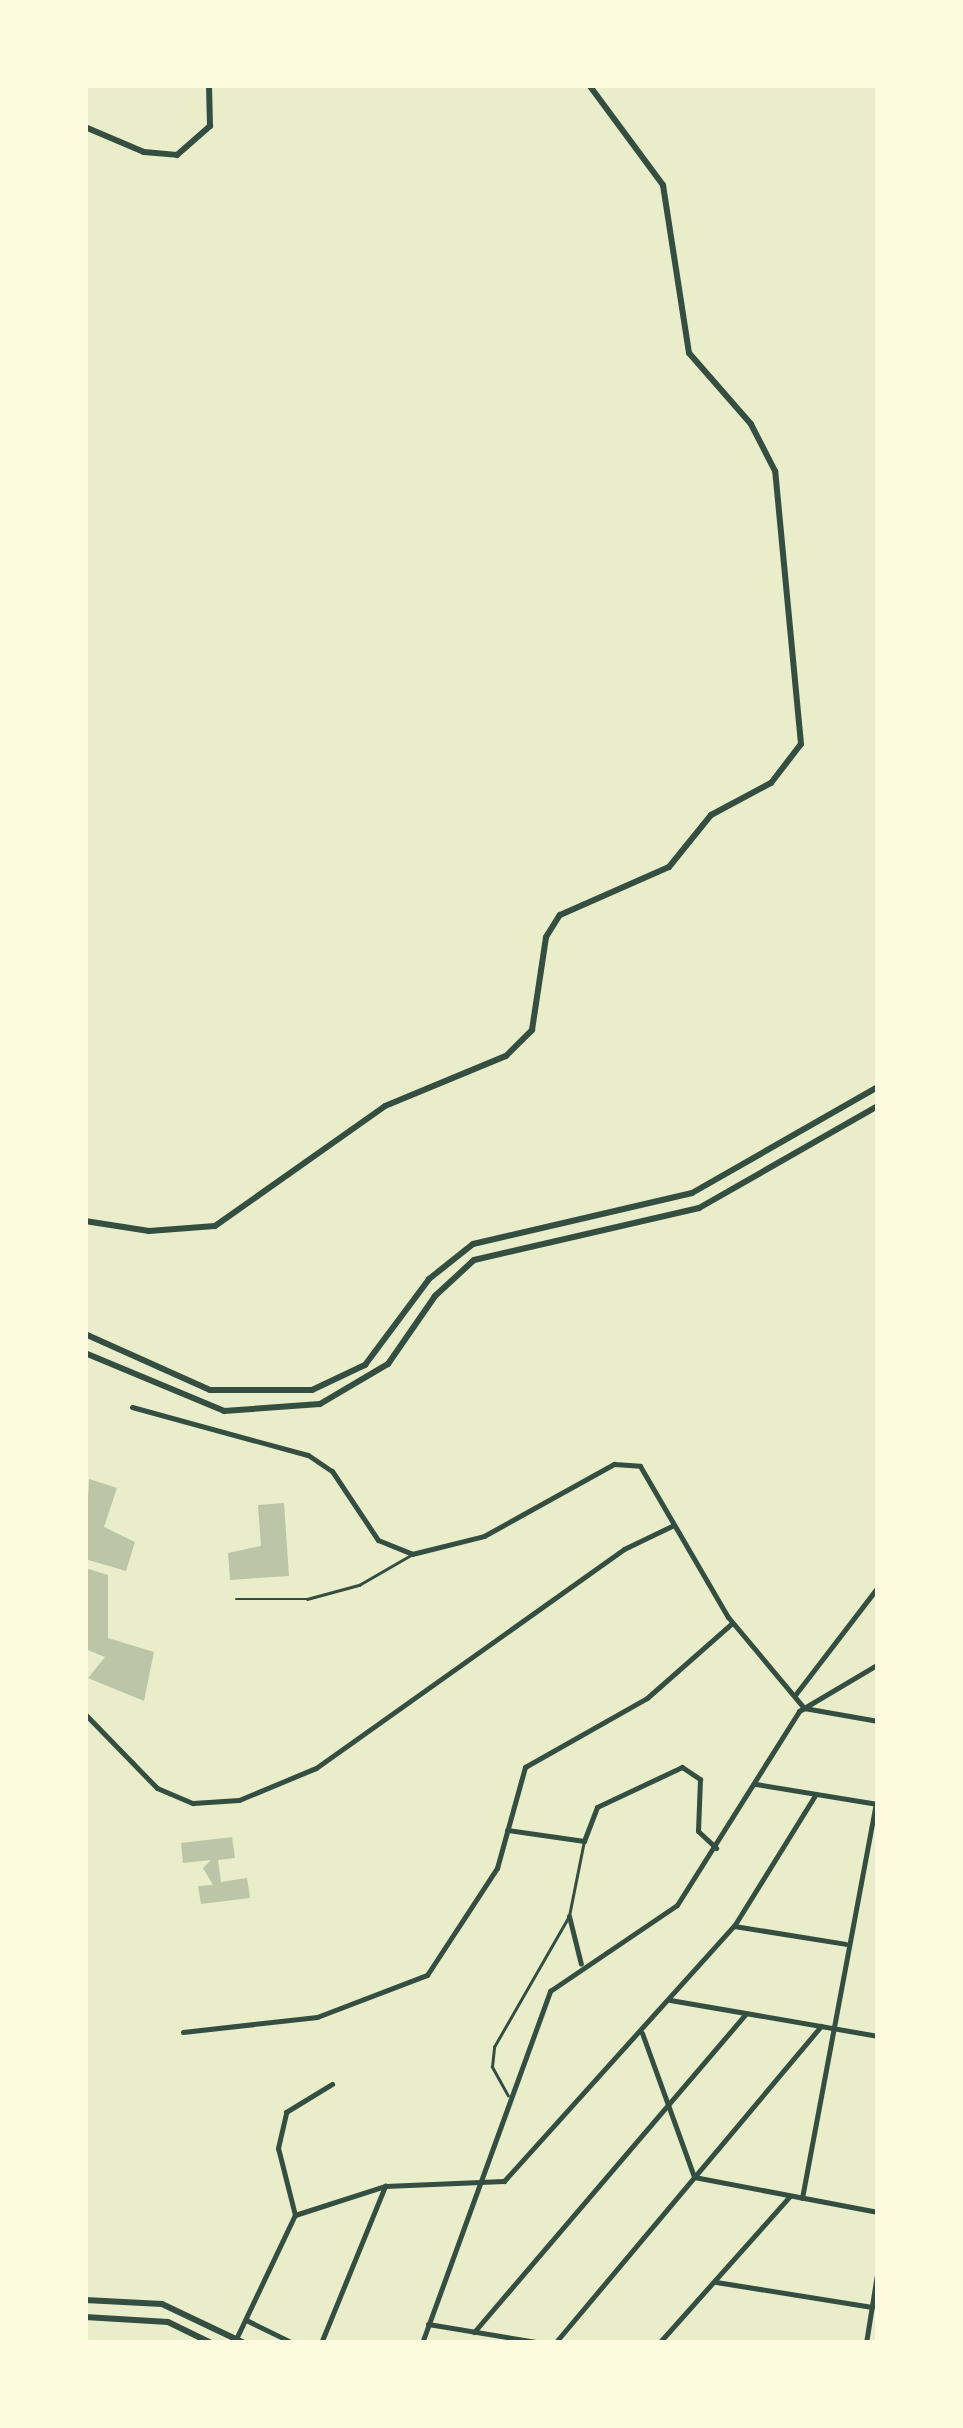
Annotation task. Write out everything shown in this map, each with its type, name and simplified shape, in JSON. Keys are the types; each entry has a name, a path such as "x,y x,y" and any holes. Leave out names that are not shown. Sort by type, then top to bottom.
{"street":[{"path":"85,127 144,152 177,154 210,126 209,85"},
{"path":"85,1222 149,1231 215,1226 385,1106 506,1056 532,1030 546,937 560,915 669,867 711,815 772,783 802,744 775,471 751,424 689,353 663,186 589,85"},
{"path":"85,1334 210,1390 312,1390 377,1354 462,1250 498,1234 692,1193 878,1088"},
{"path":"85,1352 214,1408 320,1404 388,1364 446,1284 474,1260 698,1208 878,1106"},
{"path":"132,1407 308,1455 332,1472 378,1540 412,1554 484,1536 605,1467 632,1463 647,1472 672,1526 732,1624 804,1708 878,1721"},
{"path":"85,1714 156,1788 193,1803 239,1800 316,1768 624,1549 672,1526"},
{"path":"795,1696 878,1587"},
{"path":"183,2032 317,2017 427,1975 490,1882 532,1760 646,1698 732,1624"},
{"path":"422,2343 543,2003 580,1964 677,1905 804,1708 878,1664"},
{"path":"506,1830 584,1841 596,1807 682,1766 700,1779 698,1832 716,1848"},
{"path":"756,1784 877,1804 825,2026 802,2198"},
{"path":"295,2214 385,2186 479,2189 504,2181 642,2033 734,1926 816,1794"},
{"path":"569,1916 580,1964"},
{"path":"734,1926 846,1944"},
{"path":"670,2000 878,2036"},
{"path":"474,2332 746,2014"},
{"path":"555,2343 825,2026"},
{"path":"642,2033 694,2176"},
{"path":"85,2300 162,2304 240,2341 295,2214 278,2148 286,2112 332,2084"},
{"path":"694,2176 878,2212"},
{"path":"321,2343 385,2186"},
{"path":"659,2343 790,2196"},
{"path":"866,2343 878,2268"},
{"path":"716,2282 872,2307"},
{"path":"85,2317 168,2322 211,2343"},
{"path":"246,2320 293,2343"},
{"path":"428,2324 543,2343"}],"lane":[{"path":"236,1600 308,1599 359,1585 412,1554"},
{"path":"509,2098 492,2067 494,2047 569,1916 584,1841"}],"building":[{"path":"89,1479 117,1488 104,1527 135,1542 126,1571 85,1559"},
{"path":"284,1503 289,1576 230,1580 228,1553 261,1546 258,1505"},
{"path":"85,1568 108,1575 108,1638 154,1652 144,1701 88,1678 105,1657 85,1649"},
{"path":"232,1837 235,1858 218,1860 221,1882 247,1878 250,1898 201,1904 198,1886 213,1885 203,1868 211,1860 183,1863 181,1843"}]}
